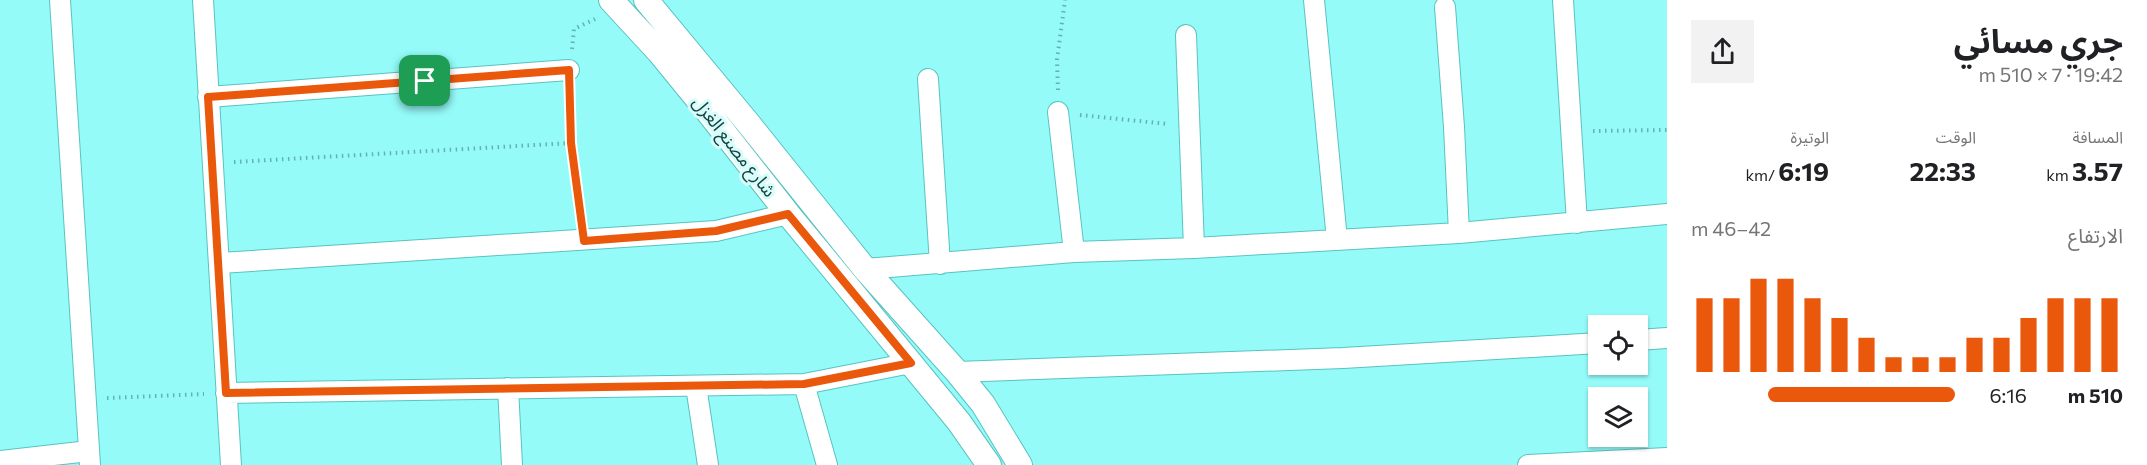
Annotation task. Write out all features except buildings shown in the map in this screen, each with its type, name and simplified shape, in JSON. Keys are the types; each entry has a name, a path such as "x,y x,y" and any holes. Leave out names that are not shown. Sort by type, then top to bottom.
{"street":[{"path":"0,461 90,458 60,0"},
{"path":"204,0 231,465"},
{"name":"شارع مصنع الغزل","path":"646,0 865,269 983,404 1020,465"},
{"path":"1314,0 1337,240"},
{"path":"1563,0 1576,223"},
{"name":"شارع مصنع الغزل","path":"615,4 701,103 788,214 970,436 989,465"},
{"path":"1445,7 1459,233"},
{"path":"1186,35 1194,248"},
{"path":"208,97 569,70"},
{"path":"928,79 940,264"},
{"path":"1058,112 1074,252"},
{"path":"220,263 716,231 788,214"},
{"path":"865,269 1074,252 1194,248 1459,233 1667,214"},
{"path":"1648,339 1667,338"},
{"path":"957,372 1343,358 1588,344"},
{"path":"226,393 804,384 911,363"},
{"path":"804,384 827,465"},
{"path":"696,386 708,465"},
{"path":"508,388 512,465"},
{"path":"1528,465 1667,458"}],"path":[{"path":"1065,0 1056,60 1058,112 1190,126"},
{"path":"584,241 571,143 569,70 574,29 615,4"},
{"path":"1571,131 1667,130"},
{"path":"212,163 571,143"},
{"path":"87,399 226,393"}],"route":[{"path":"569,70 571,143 584,241 716,231 788,214 911,363 804,384 226,393 220,263 208,97 425,81 569,70"}]}
